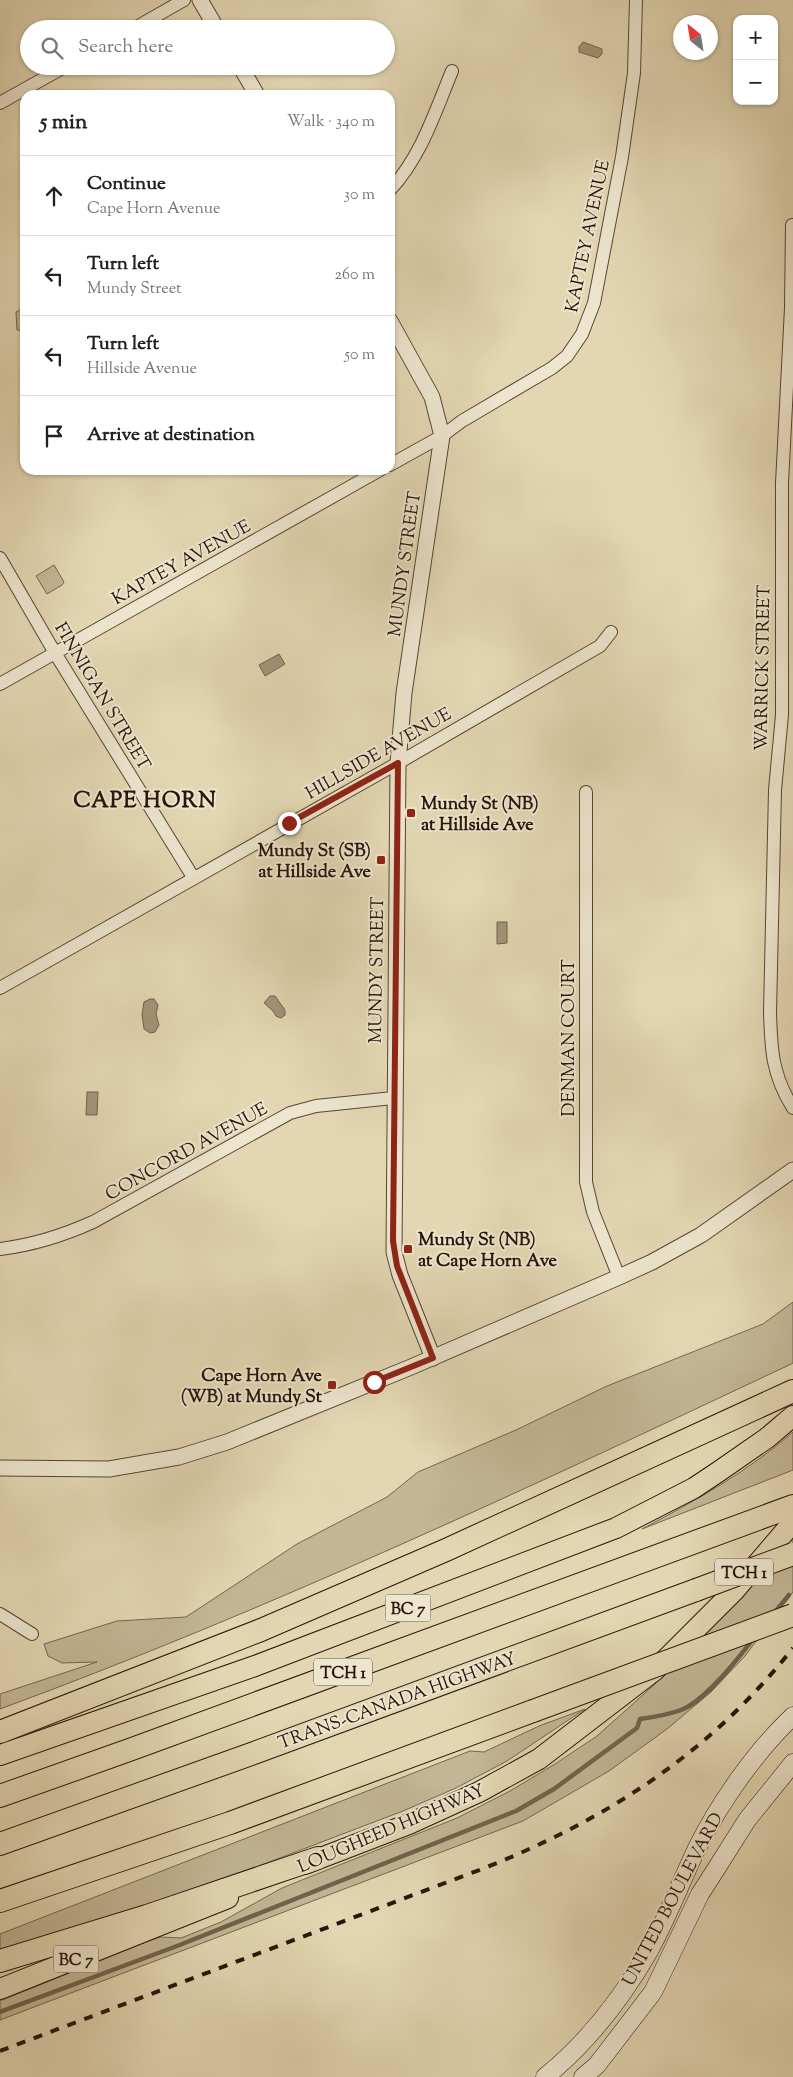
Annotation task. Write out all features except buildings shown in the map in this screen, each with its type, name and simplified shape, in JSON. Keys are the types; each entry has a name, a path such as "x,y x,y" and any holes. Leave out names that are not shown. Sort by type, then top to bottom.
{"highway":[{"path":"0,1732 270,1626 446,1550 793,1391"},
{"name":"TCH 1","path":"0,1796 793,1506"},
{"name":"TRANS-CANADA HIGHWAY","path":"0,1844 54,1826 793,1554"},
{"path":"0,1901 230,1822 793,1615"},
{"path":"0,1917 70,1891 230,1822"},
{"path":"0,1850 54,1826"},
{"path":"0,1961 147,1916 318,1858"}],"main road":[{"name":"BC 7","path":"0,1755 254,1666 616,1528 694,1488 767,1438 793,1416"},
{"name":"LOUGHEED HIGHWAY","path":"0,1989 219,1903 318,1858 409,1824 479,1792 539,1759 655,1670 734,1591 793,1522"},
{"name":"UNITED BOULEVARD","path":"545,2077 592,2030 632,1979 650,1949 698,1846 732,1790 758,1752 793,1716"},
{"name":"UNITED BOULEVARD","path":"583,2077 608,2051 652,1992 700,1894 747,1820 793,1763"}],"street":[{"path":"149,20 184,0"},
{"path":"200,0 212,20"},
{"name":"KAPTEY AVENUE","path":"395,462 442,436 462,420 552,368 567,356 582,334 594,303 622,157 634,72 636,0"},
{"path":"395,184 409,166 423,140 452,71"},
{"path":"23,90 50,75"},
{"path":"245,75 254,90"},
{"path":"0,103 20,92"},
{"name":"WARRICK STREET","path":"792,225 791,308 782,483 782,715 775,790 770,1012 771,1045 775,1071 785,1096 793,1108"},
{"name":"MUNDY STREET","path":"395,330 432,397 442,436 404,693 398,763 393,1098 394,1252 400,1275 433,1358"},
{"name":"KAPTEY AVENUE","path":"0,684 371,475"},
{"name":"FINNIGAN STREET","path":"0,558 55,653 193,877"},
{"name":"HILLSIDE AVENUE","path":"0,988 193,877 398,763 600,646 611,632"},
{"name":"DENMAN COURT","path":"586,792 586,1182 593,1212 619,1277"},
{"name":"CONCORD AVENUE","path":"0,1248 43,1242 92,1222 290,1112 316,1106 393,1098"},
{"path":"0,1468 109,1469 179,1458 235,1439 433,1358 652,1262 701,1235 793,1170"},
{"path":"0,1614 32,1634"}],"shaded area":[{"path":"583,42 602,49 602,54 598,58 579,52 579,47"},
{"path":"20,310 20,330 17,330 16,312"},
{"path":"54,565 64,582 47,594 36,576"},
{"path":"279,654 285,664 265,676 259,665"},
{"path":"497,922 507,922 507,943 497,944"},
{"path":"270,996 275,996 285,1010 285,1015 281,1018 276,1016 264,1003"},
{"path":"154,999 158,1005 156,1014 159,1025 155,1032 150,1033 144,1029 142,1015 144,1002"},
{"path":"87,1092 98,1092 97,1115 86,1115"},
{"path":"793,1302 793,1363 495,1502 299,1589 200,1631 0,1709 0,1694 97,1662 62,1663 48,1656 44,1644 117,1621 186,1617 297,1544 387,1497 418,1472 516,1430 607,1386 763,1324"},
{"path":"793,1432 793,1470 642,1529 701,1497 739,1473"},
{"path":"793,1534 793,1592 745,1656 711,1692 667,1729 609,1771 523,1821 0,2020 0,2001 146,1942 160,1937 181,1938 221,1922 282,1888 457,1818 510,1791 555,1764 597,1736 654,1685 715,1622"},
{"path":"585,1709 507,1761 456,1788 403,1811 196,1890 0,1950 0,1934 470,1751 484,1752 539,1726"}],"waterway":[{"path":"775,1612 789,1595"},
{"path":"0,2012 177,1946 516,1811 554,1789 637,1728 640,1719 681,1710 701,1698 739,1658 753,1639"}],"railway":[{"path":"0,2051 482,1869 528,1850 571,1829 652,1780 690,1752 761,1686 793,1648"}],"place":[{"name":"Mundy St (NB) at Hillside Ave","path":"411,813"},
{"name":"Mundy St (SB) at Hillside Ave","path":"381,860"},
{"name":"Mundy St (NB) at Cape Horn Ave","path":"408,1249"},
{"name":"Cape Horn Ave (WB) at Mundy St","path":"332,1385"}],"district":[{"name":"CAPE HORN","path":"145,799"}],"route":[{"path":"289,823 398,763 393,1241 397,1266 433,1358 374,1382"}]}
